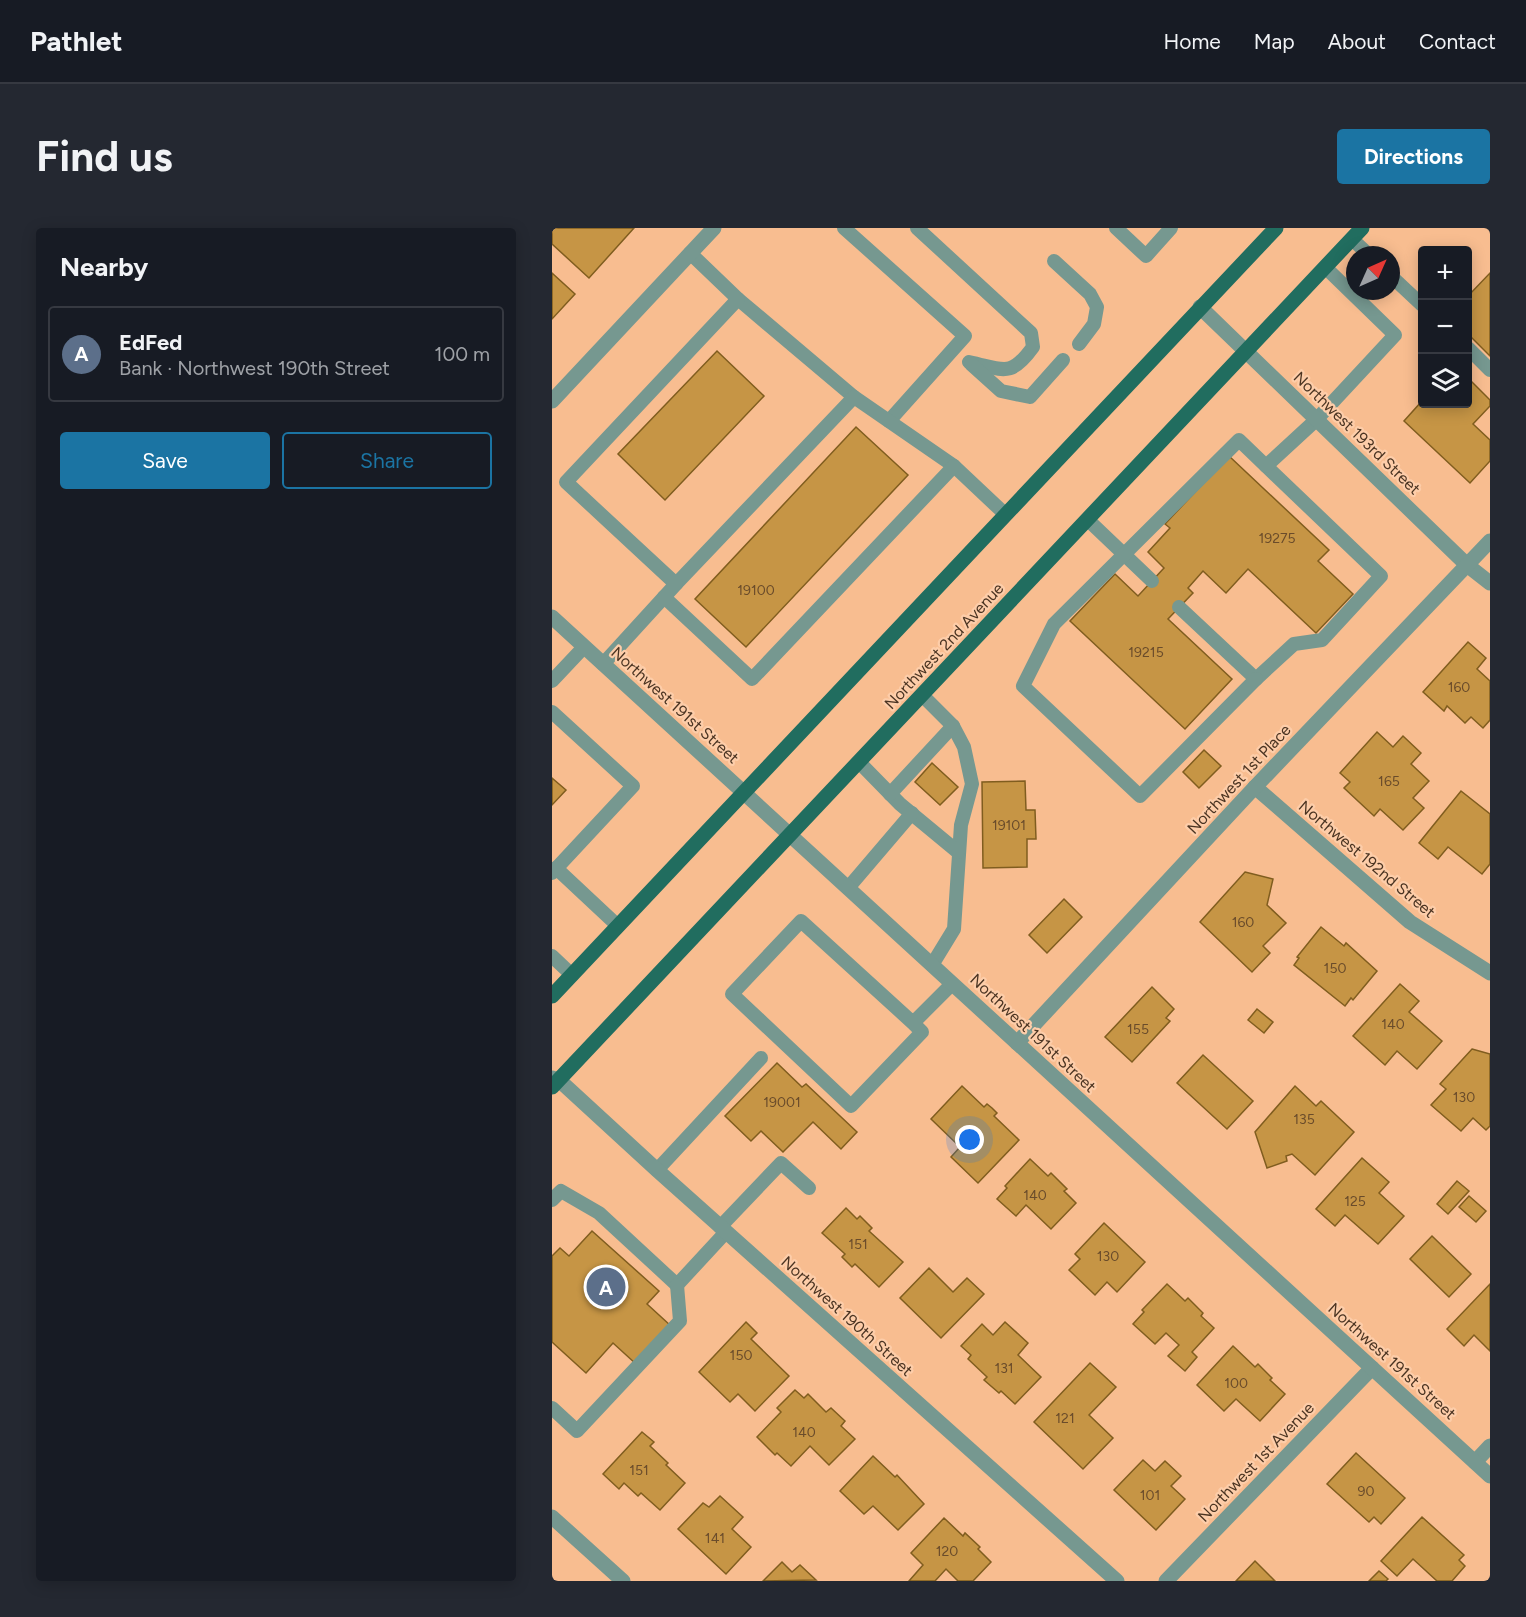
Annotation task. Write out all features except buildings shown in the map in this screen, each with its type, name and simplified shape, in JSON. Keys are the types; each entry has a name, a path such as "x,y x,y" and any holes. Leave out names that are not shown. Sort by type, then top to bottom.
{"main road":[{"path":"552,996 1276,228"},
{"name":"Northwest 2nd Avenue","path":"554,1082 1247,352 1357,233"}],"street":[{"path":"552,401 714,228"},
{"name":"Northwest 193rd Street","path":"1200,307 1467,565 1490,583"},
{"name":"Northwest 1st Place","path":"1017,1044 1255,787 1490,541"},
{"name":"Northwest 191st Street","path":"552,617 1490,1476"},
{"name":"Northwest 192nd Street","path":"1255,787 1410,922 1490,973"},
{"name":"Northwest 190th Street","path":"554,1082 657,1170 1118,1581"},
{"name":"Northwest 1st Avenue","path":"1166,1581 1372,1368"},
{"path":"1475,1462 1490,1446"},
{"path":"552,1516 623,1581"}],"lane":[{"path":"844,228 965,336 889,421"},
{"path":"917,228 1031,333 1033,347 1015,368 1007,370 969,362"},
{"path":"1116,228 1146,256 1171,228"},
{"path":"690,254 738,299 854,397 954,466 1005,514"},
{"path":"1054,261 1090,294 1097,307 1094,324 1079,344"},
{"path":"1266,466 1316,420 1395,335 1326,268"},
{"path":"1400,284 1418,301"},
{"path":"676,584 566,482 738,299"},
{"path":"953,349 1001,391 1030,397 1063,360"},
{"path":"1472,353 1490,369"},
{"path":"603,664 854,397"},
{"path":"1239,440 1266,466 1381,576 1322,640 1294,644 1140,796 1023,686 1054,624 1239,440"},
{"path":"664,597 752,679 954,466"},
{"path":"1088,520 1152,581"},
{"path":"1179,607 1256,679"},
{"path":"552,681 584,647"},
{"path":"922,695 952,726 964,747 972,784 961,825 954,929 932,965"},
{"path":"552,712 633,786 554,870 618,927"},
{"path":"890,794 952,726"},
{"path":"859,762 890,794 958,852"},
{"path":"848,888 912,813"},
{"path":"801,921 913,1023 922,1032 851,1106 732,994 801,921"},
{"path":"552,956 572,975"},
{"path":"913,1023 952,984"},
{"path":"657,1170 761,1058"},
{"path":"677,1285 781,1163 809,1188"},
{"path":"552,1200 561,1191 599,1213 677,1285 680,1321 577,1431 552,1408"}],"place":[{"name":"EdFed","path":"606,1287"}]}
